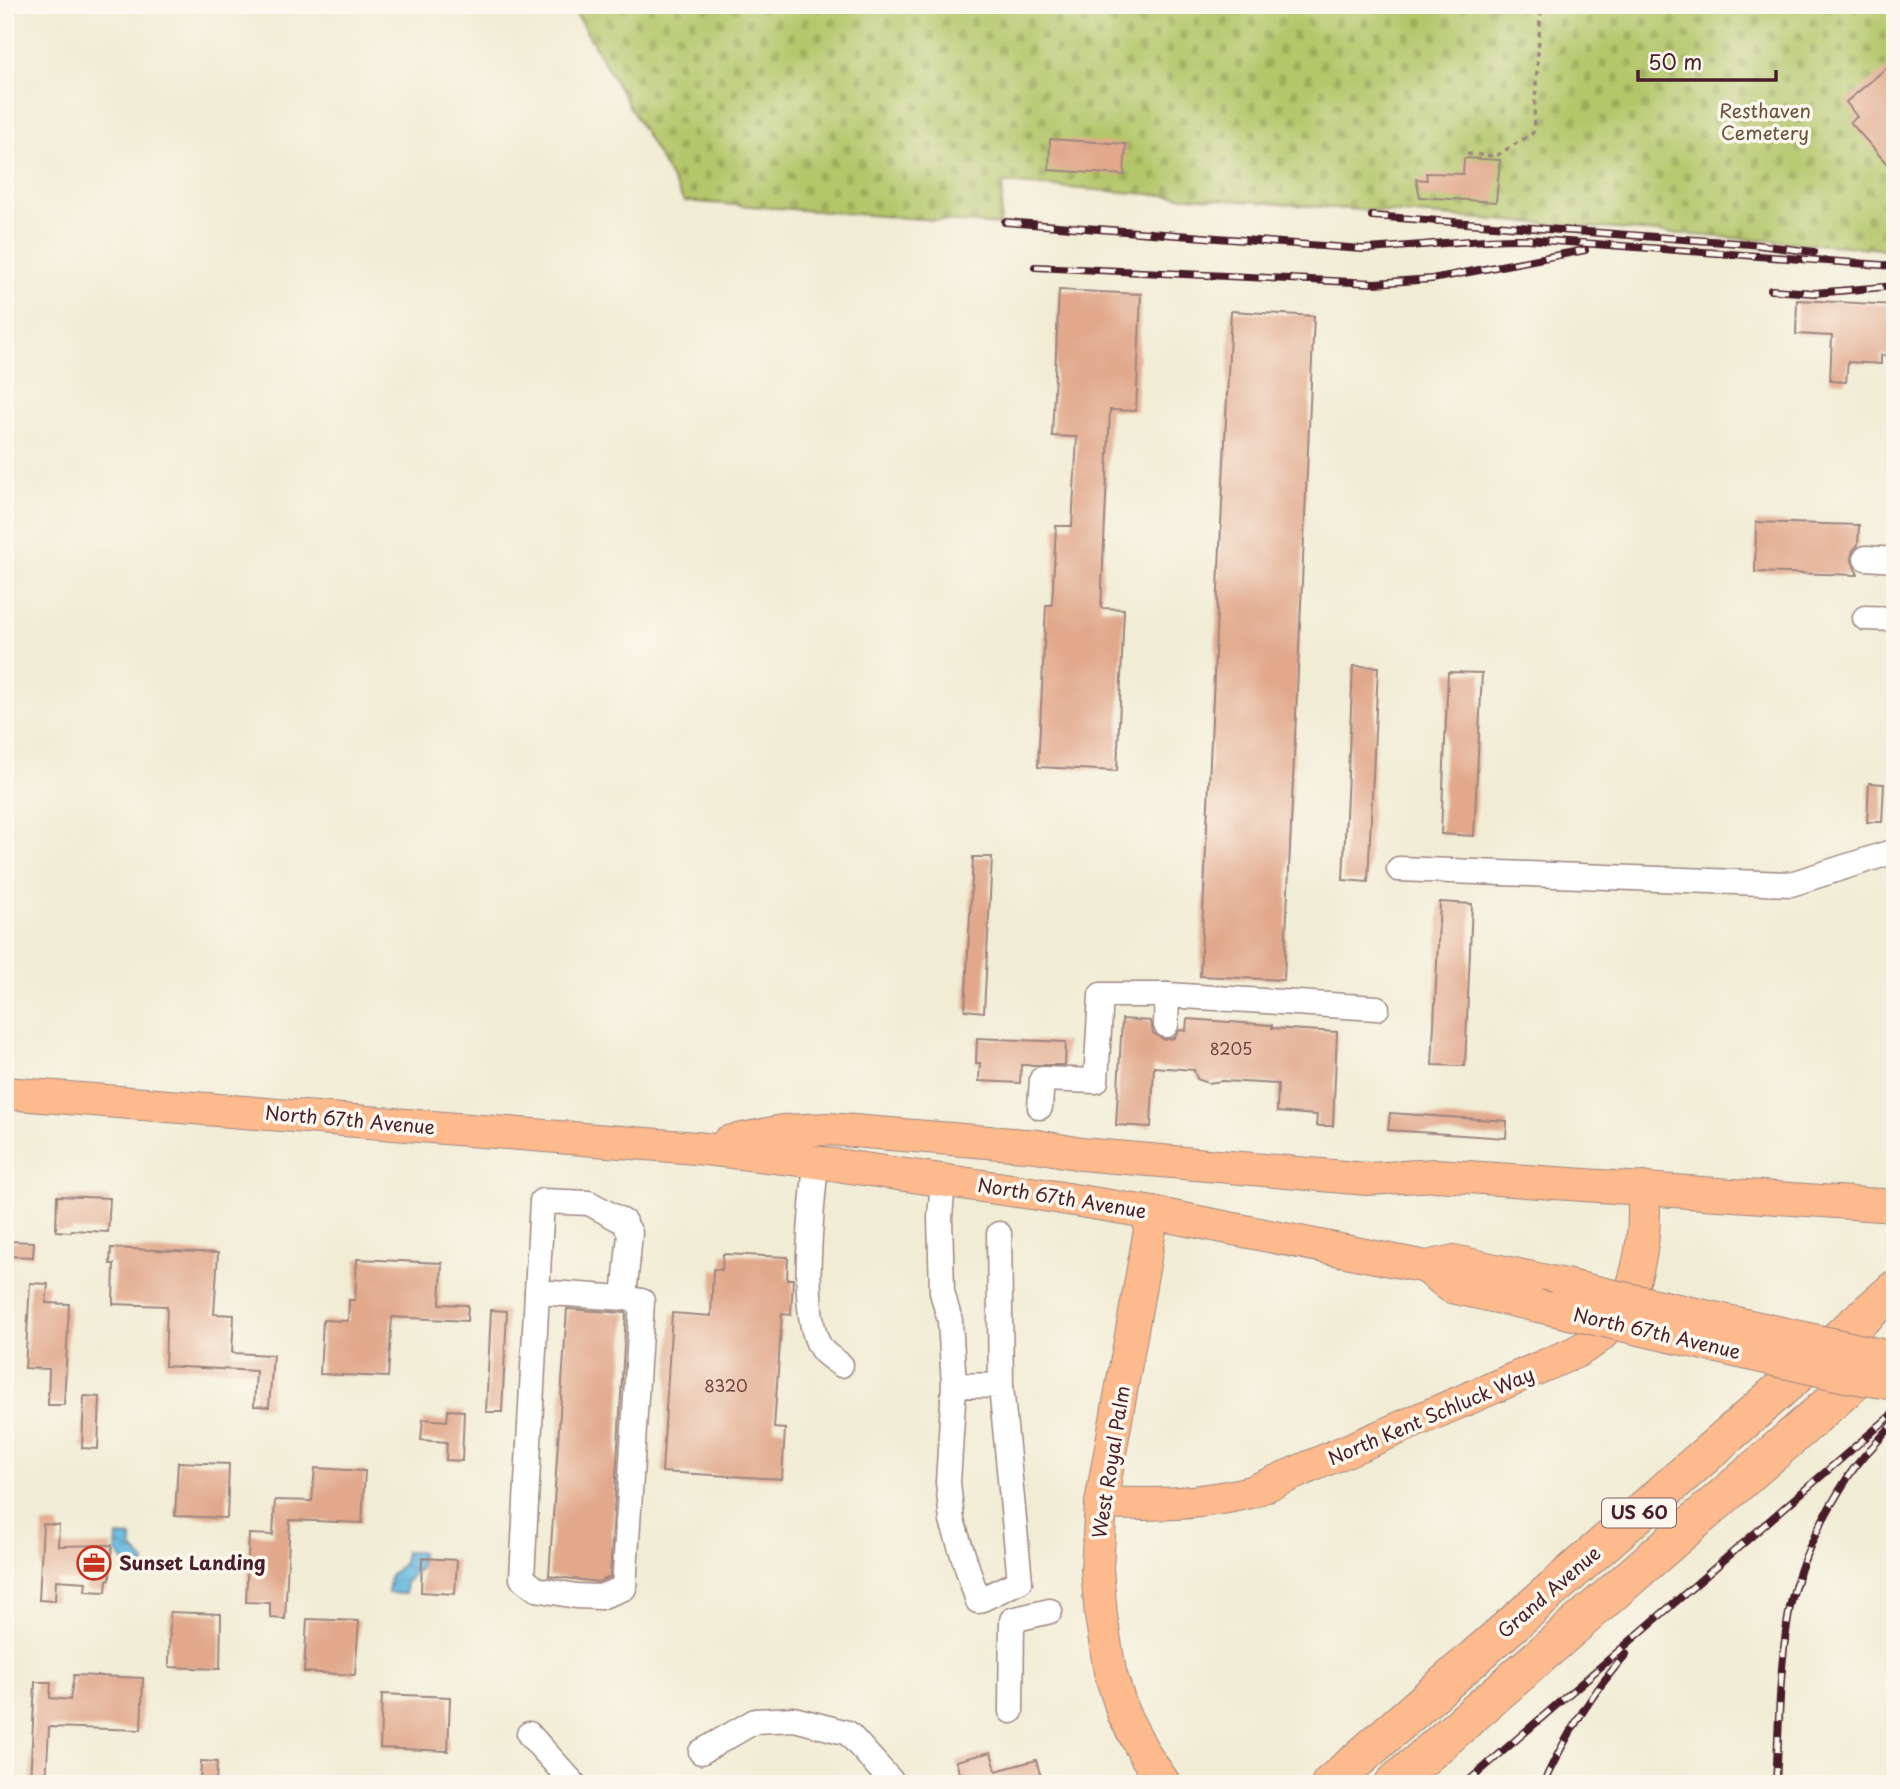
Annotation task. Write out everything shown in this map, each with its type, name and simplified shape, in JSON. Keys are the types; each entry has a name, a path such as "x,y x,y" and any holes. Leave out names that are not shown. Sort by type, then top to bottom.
{"highway":[{"name":"Grand Avenue","path":"1330,1784 1895,1289"},
{"name":"US 60","path":"1392,1784 1888,1367 1895,1347"}],"main road":[{"name":"North 67th Avenue","path":"5,1093 695,1148 943,1180 1153,1213 1426,1266 1454,1261 1528,1276 1888,1367"},
{"name":"North 67th Avenue","path":"695,1148 783,1131 829,1129 1367,1178 1437,1175 1895,1206"},
{"name":"North Kent Schluck Way","path":"1101,1503 1170,1506 1209,1502 1251,1492 1576,1352 1599,1337 1616,1318 1627,1298 1642,1242 1643,1188"},
{"name":"West Royal Palm","path":"1153,1213 1101,1503 1097,1568 1110,1672 1123,1713 1145,1755 1165,1784"},
{"name":"North 67th Avenue","path":"1426,1266 1451,1287 1795,1365 1888,1367"}],"lane":[{"path":"1866,558 1895,560"},
{"path":"1865,618 1895,619"},
{"path":"1399,869 1791,884 1895,850"},
{"path":"1041,1107 1042,1079 1096,1081 1101,995 1167,995 1377,1008"},
{"path":"1166,1025 1167,995"},
{"path":"816,1162 807,1255 812,1323 822,1351 841,1365"},
{"path":"943,1180 940,1218 942,1292 950,1321 954,1385 948,1482 952,1521 978,1601 1020,1581 1001,1386 999,1234"},
{"path":"537,1292 642,1301 624,1588 600,1597 576,1596 537,1589 522,1578 537,1292 542,1201 589,1203 624,1222 630,1233 624,1298"},
{"path":"954,1385 1001,1386"},
{"path":"1011,1710 1012,1619 1050,1611"},
{"path":"701,1752 755,1721 794,1718 848,1733 894,1784"},
{"path":"529,1734 574,1784"}],"path":[{"path":"1467,154 1496,156 1533,133 1541,5"}],"green space":[{"name":"Resthaven Cemetery","path":"571,5 1895,5 1895,250 1003,183 1000,225 684,201"}],"water":[{"path":"117,1536 132,1537 132,1548 145,1562 143,1578 127,1577 128,1566 116,1551"},
{"path":"405,1551 421,1552 420,1568 406,1582 405,1594 388,1593 390,1575 404,1563"}],"building":[{"name":"Resthaven Cemetery","path":"1895,61 1895,173 1850,122 1857,117 1846,102"},
{"path":"1050,139 1126,144 1124,175 1049,170"},
{"path":"1464,158 1500,160 1496,202 1420,197 1416,179 1427,180 1426,173 1463,174"},
{"path":"1059,290 1141,294 1136,411 1110,410 1101,608 1124,609 1117,771 1038,767 1046,605 1052,605 1056,526 1072,526 1077,437 1052,436"},
{"path":"1797,300 1895,305 1895,356 1881,355 1881,364 1848,362 1846,382 1830,381 1832,336 1796,334"},
{"path":"1231,311 1314,316 1284,980 1200,976"},
{"path":"1756,522 1859,525 1858,545 1851,558 1858,575 1755,572"},
{"path":"1353,666 1378,667 1368,882 1343,880"},
{"path":"1448,672 1482,673 1474,836 1441,834"},
{"path":"1869,783 1884,784 1882,822 1867,822"},
{"path":"973,857 992,857 984,1012 965,1010"},
{"path":"1440,902 1472,904 1465,1066 1432,1065"},
{"path":"1122,1019 1151,1021 1153,1033 1165,1040 1174,1038 1180,1030 1186,1031 1187,1019 1337,1032 1333,1126 1316,1126 1317,1115 1277,1112 1278,1084 1222,1081 1208,1083 1197,1079 1194,1070 1154,1067 1151,1127 1116,1125"},
{"path":"977,1038 1066,1042 1065,1065 1021,1065 1020,1083 979,1081 980,1063 976,1063"},
{"path":"1390,1113 1507,1121 1506,1138 1388,1130"},
{"path":"57,1196 110,1198 108,1232 56,1231"},
{"path":"5,1241 34,1242 33,1257 5,1256"},
{"path":"111,1248 218,1253 214,1314 234,1315 232,1353 273,1355 269,1407 254,1406 256,1371 165,1366 167,1306 113,1304 114,1264 110,1264"},
{"path":"723,1254 788,1257 787,1279 793,1279 791,1315 782,1314 774,1428 785,1429 782,1479 662,1472 672,1313 711,1316 713,1269 722,1270"},
{"path":"357,1259 442,1263 440,1304 468,1305 467,1321 392,1317 388,1377 320,1374 323,1320 348,1321 349,1300 355,1300"},
{"path":"30,1283 48,1284 46,1303 69,1304 64,1405 48,1405 49,1369 25,1368"},
{"path":"567,1309 626,1313 610,1577 598,1582 549,1576"},
{"path":"491,1310 507,1311 502,1412 486,1412"},
{"path":"84,1396 100,1397 98,1449 82,1448"},
{"path":"448,1410 464,1411 462,1461 446,1460 447,1442 421,1440 423,1419 447,1421"},
{"path":"178,1462 229,1464 227,1518 175,1516"},
{"path":"315,1468 365,1471 362,1523 290,1520 285,1619 270,1618 270,1603 246,1602 249,1534 273,1535 275,1500 312,1501"},
{"path":"43,1524 59,1525 58,1546 112,1545 110,1579 107,1580 106,1592 85,1591 86,1582 56,1580 55,1601 39,1600"},
{"path":"422,1558 457,1560 455,1594 421,1592"},
{"path":"170,1612 221,1614 220,1669 169,1667"},
{"path":"307,1619 359,1621 355,1675 304,1672"},
{"path":"74,1675 143,1678 141,1730 49,1727 46,1784 30,1784 35,1682 51,1682 50,1698 70,1700"},
{"path":"382,1694 450,1697 448,1751 380,1748"},
{"path":"991,1752 996,1771 1036,1760 1043,1784 962,1784 956,1761"},
{"path":"201,1761 217,1762 216,1784 200,1784"}],"railway":[{"path":"1372,216 1751,244 1814,252"},
{"path":"1005,222 1362,249 1527,239 1895,266"},
{"path":"1035,267 1375,283 1432,279 1585,250"},
{"path":"1771,290 1815,293 1895,286"},
{"path":"1465,1784 1895,1412"},
{"path":"1776,1784 1788,1619 1803,1563 1819,1527 1848,1477 1893,1424"},
{"path":"1543,1784 1580,1716 1626,1654"}],"place":[{"name":"Sunset Landing","path":"94,1563"}]}
